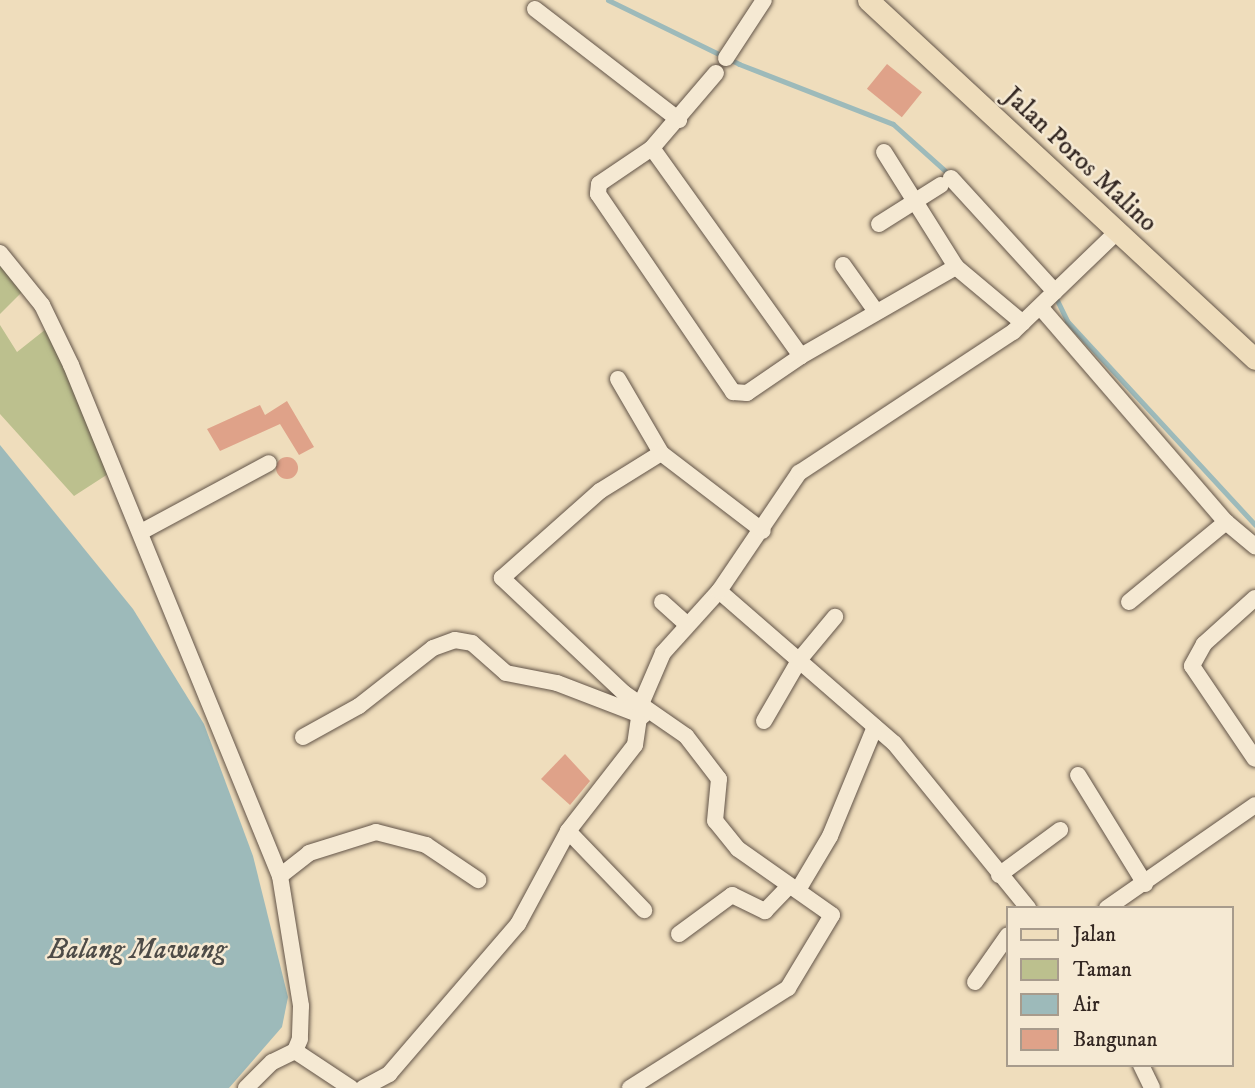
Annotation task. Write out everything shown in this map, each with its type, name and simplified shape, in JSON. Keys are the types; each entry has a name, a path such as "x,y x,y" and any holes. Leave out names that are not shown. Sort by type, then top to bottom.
{"main road":[{"name":"Jalan Poros Malino","path":"869,0 1116,233 1255,359"}],"street":[{"path":"726,58 764,0"},
{"path":"535,9 679,120"},
{"path":"716,73 679,120 652,148 605,179 598,194 724,381 743,395 875,310 956,267"},
{"path":"652,148 801,356"},
{"path":"884,152 956,267 1023,323"},
{"path":"879,224 946,181 1050,299 1226,522 1255,546"},
{"path":"363,1088 389,1074 492,960 568,831 627,759 663,653 685,623 719,591 764,531 799,473 1023,323 1116,233"},
{"path":"0,253 42,305 141,532 280,876 301,1006 295,1051"},
{"path":"843,265 875,310"},
{"path":"618,379 661,453 764,531"},
{"path":"642,710 502,578 600,491 661,453"},
{"path":"141,532 269,463"},
{"path":"1129,602 1226,522"},
{"path":"719,591 875,727 938,793 999,875 1026,906"},
{"path":"1255,597 1204,644 1192,666 1255,759"},
{"path":"662,601 685,623"},
{"path":"764,721 800,659 835,617"},
{"path":"303,737 359,706 433,648 455,640 472,643 506,673 583,691 642,710 686,736 719,779 719,829 833,922 796,979 774,999 630,1088"},
{"path":"679,934 732,895 765,911 793,888 830,836 875,727"},
{"path":"1078,775 1145,884"},
{"path":"1110,906 1255,805"},
{"path":"999,875 1060,830"},
{"path":"568,831 644,910"},
{"path":"280,876 309,853 376,832 426,845 478,880"},
{"path":"975,982 1006,938"},
{"path":"246,1088 283,1053 295,1051 351,1088"},
{"path":"1142,1067 1152,1088"}],"green space":[{"path":"0,258 27,287 0,314"},
{"path":"0,325 17,352 46,329 85,405 108,474 74,496 0,414"}],"water":[{"name":"Balang Mawang","path":"0,445 133,609 204,724 253,856 288,997 282,1027 229,1088 0,1088"}],"building":[{"path":"887,64 922,92 902,117 867,89"},
{"path":"287,401 314,447 299,455 280,424 220,451 207,429 260,405 265,415"},
{"path":"287,457 295,460 298,468 295,476 287,479 279,476 276,468 279,460"},
{"path":"565,754 590,781 570,805 541,779"}],"waterway":[{"path":"608,0 739,64 893,124 951,176"},
{"path":"1055,296 1067,321 1255,525"}]}
